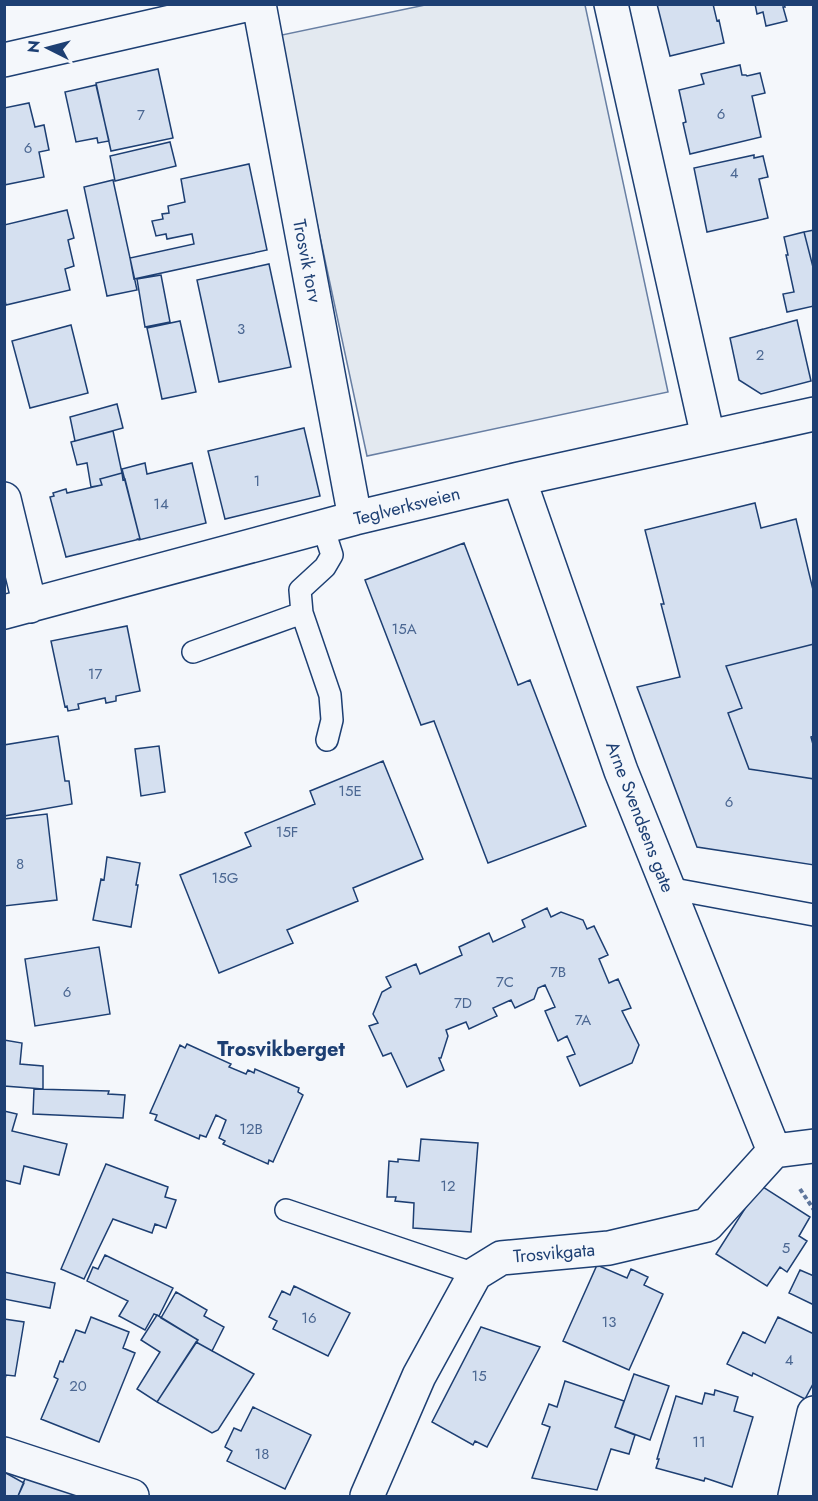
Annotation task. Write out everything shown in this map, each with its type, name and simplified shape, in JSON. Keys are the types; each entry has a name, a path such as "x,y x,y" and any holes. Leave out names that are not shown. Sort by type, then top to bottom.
{"street":[{"path":"4,60 250,4"},
{"name":"Trosvik torv","path":"259,4 355,518"},
{"path":"611,4 708,437"},
{"name":"Teglverksveien","path":"17,609 355,518 813,414"},
{"name":"Arne Svendsens gate","path":"519,479 621,771 774,1151"},
{"path":"4,499 17,609"},
{"path":"774,1151 813,1146"},
{"name":"Trosvikgata","path":"367,1497 419,1376 475,1274 501,1258 609,1248 707,1225 774,1151"},
{"path":"795,1497 813,1413"},
{"path":"4,1454 132,1497"}],"lane":[{"path":"323,527 332,555 325,567 300,590 302,613 330,696 332,720 327,740"},
{"path":"193,652 302,613"},
{"path":"668,888 813,915"},
{"path":"286,1210 475,1274"}],"shaded area":[{"path":"425,5 585,5 668,392 367,456 277,36"}],"building":[{"path":"657,4 713,4 724,43 670,56"},
{"path":"755,4 784,4 787,21 766,26 763,12 757,14"},
{"path":"740,65 742,75 760,73 765,93 752,96 761,137 690,154 679,90 704,84 701,74"},
{"path":"158,69 173,138 111,151 96,83"},
{"path":"96,85 109,141 98,143 97,138 76,142 65,92"},
{"path":"29,103 35,127 44,125 49,150 39,152 44,177 4,185 4,108"},
{"path":"170,142 176,166 115,181 110,156"},
{"path":"754,155 754,158 763,156 768,177 759,179 768,218 707,232 694,168"},
{"path":"249,164 267,250 134,279 130,258 194,244 192,234 167,239 166,234 156,236 152,221 163,219 162,214 169,213 168,206 185,202 181,179"},
{"path":"113,180 137,290 107,296 84,187"},
{"path":"67,210 74,238 68,240 74,266 65,269 70,290 6,305 4,225"},
{"path":"814,230 814,271 804,232"},
{"path":"804,232 814,271 814,306 787,312 783,294 794,292 784,237"},
{"path":"269,264 291,367 219,382 197,280"},
{"path":"161,275 170,322 145,327 137,279"},
{"path":"797,320 811,381 761,394 739,380 730,338"},
{"path":"180,321 196,392 162,399 147,328"},
{"path":"71,325 88,393 30,408 12,341"},
{"path":"117,404 123,428 75,441 70,417"},
{"path":"304,428 320,496 225,519 208,451"},
{"path":"113,431 122,473 100,479 102,485 91,487 87,463 77,465 71,442"},
{"path":"145,463 147,474 192,463 206,523 139,540 122,469"},
{"path":"122,473 140,539 66,557 50,497 54,496 53,493 66,489 67,493 102,485 100,479"},
{"path":"755,503 761,528 796,519 814,594 814,644 726,666 742,708 728,713 749,769 814,779 814,865 697,847 637,687 680,677 645,530"},
{"path":"464,543 518,685 530,680 586,826 488,863 434,721 421,725 365,580"},
{"path":"127,626 140,691 116,696 116,701 106,703 105,698 78,704 79,709 68,711 67,706 65,707 51,641"},
{"path":"814,644 814,736 811,737 814,748 814,779 749,769 728,713 742,708 726,666"},
{"path":"58,736 65,781 69,781 72,804 4,816 4,745"},
{"path":"159,746 165,792 141,796 135,749"},
{"path":"383,761 423,859 353,888 358,901 287,930 293,943 219,973 180,875 251,846 245,833 315,804 310,791"},
{"path":"47,814 57,900 4,906 4,819"},
{"path":"107,857 140,863 131,927 93,920 101,879 104,880"},
{"path":"547,908 551,917 561,912 583,920 587,929 594,926 608,955 599,959 609,983 618,979 631,1008 622,1011 639,1045 632,1063 580,1086 567,1057 575,1054 567,1036 558,1041 545,1011 555,1007 545,985 538,988 534,999 515,1008 511,1000 493,1008 497,1016 469,1029 466,1022 446,1030 448,1036 441,1058 439,1058 444,1070 407,1087 391,1053 383,1056 369,1026 378,1023 373,1014 382,992 391,987 386,977 416,964 420,974 462,955 459,947 489,933 493,942 525,927 522,920"},
{"path":"99,947 110,1014 35,1026 25,959"},
{"path":"4,1040 22,1043 20,1064 43,1066 43,1089 4,1086"},
{"path":"187,1044 231,1064 229,1067 246,1074 248,1070 254,1073 255,1069 299,1088 298,1092 303,1095 273,1162 269,1160 268,1164 223,1144 225,1141 219,1138 226,1120 216,1115 206,1137 200,1135 199,1139 155,1120 157,1115 150,1113 180,1045 185,1048"},
{"path":"34,1089 109,1091 108,1094 125,1095 123,1118 33,1114"},
{"path":"4,1111 17,1114 12,1131 67,1144 59,1175 24,1166 20,1184 4,1180"},
{"path":"421,1139 478,1143 471,1232 413,1228 414,1203 395,1201 396,1197 387,1197 389,1161 398,1162 398,1159 419,1161"},
{"path":"106,1164 168,1187 165,1197 176,1200 166,1228 155,1224 152,1233 113,1219 84,1279 61,1269"},
{"path":"760,1185 810,1217 799,1236 807,1241 787,1272 780,1267 767,1286 716,1254"},
{"path":"105,1255 173,1288 159,1316 154,1314 145,1330 119,1316 128,1301 87,1281 93,1267 98,1269"},
{"path":"597,1265 627,1278 631,1269 648,1277 644,1285 663,1294 629,1370 563,1341"},
{"path":"800,1270 814,1276 814,1305 789,1293"},
{"path":"4,1272 55,1283 50,1308 4,1299"},
{"path":"294,1286 350,1313 328,1356 273,1329 277,1321 269,1317 282,1291 290,1295"},
{"path":"176,1292 207,1310 204,1316 224,1327 212,1351 161,1318"},
{"path":"157,1315 198,1340 157,1402 137,1389 160,1352 141,1340"},
{"path":"91,1317 129,1332 123,1348 135,1353 99,1442 41,1419 58,1379 54,1377 60,1361 63,1362 76,1330 85,1333"},
{"path":"778,1317 814,1334 814,1382 805,1399 753,1373 752,1376 727,1364 743,1332 765,1343"},
{"path":"4,1319 24,1322 15,1376 6,1375 4,1383"},
{"path":"481,1327 540,1347 487,1447 475,1441 473,1445 432,1422"},
{"path":"196,1342 254,1374 218,1430 212,1433 157,1402"},
{"path":"634,1374 669,1386 650,1440 615,1427"},
{"path":"565,1381 624,1401 615,1427 635,1435 629,1454 611,1449 597,1490 532,1478 550,1427 542,1424 549,1404 557,1407"},
{"path":"715,1390 738,1397 734,1411 753,1417 732,1487 705,1478 704,1481 656,1468 676,1396 702,1404 705,1393 714,1395"},
{"path":"253,1407 311,1435 285,1489 227,1461 232,1451 225,1447 234,1428 241,1431"},
{"path":"4,1472 24,1483 18,1496 4,1496"},
{"path":"27,1474 78,1495 18,1496"}],"district":[{"name":"Trosvikberget","path":"281,1049"}]}
